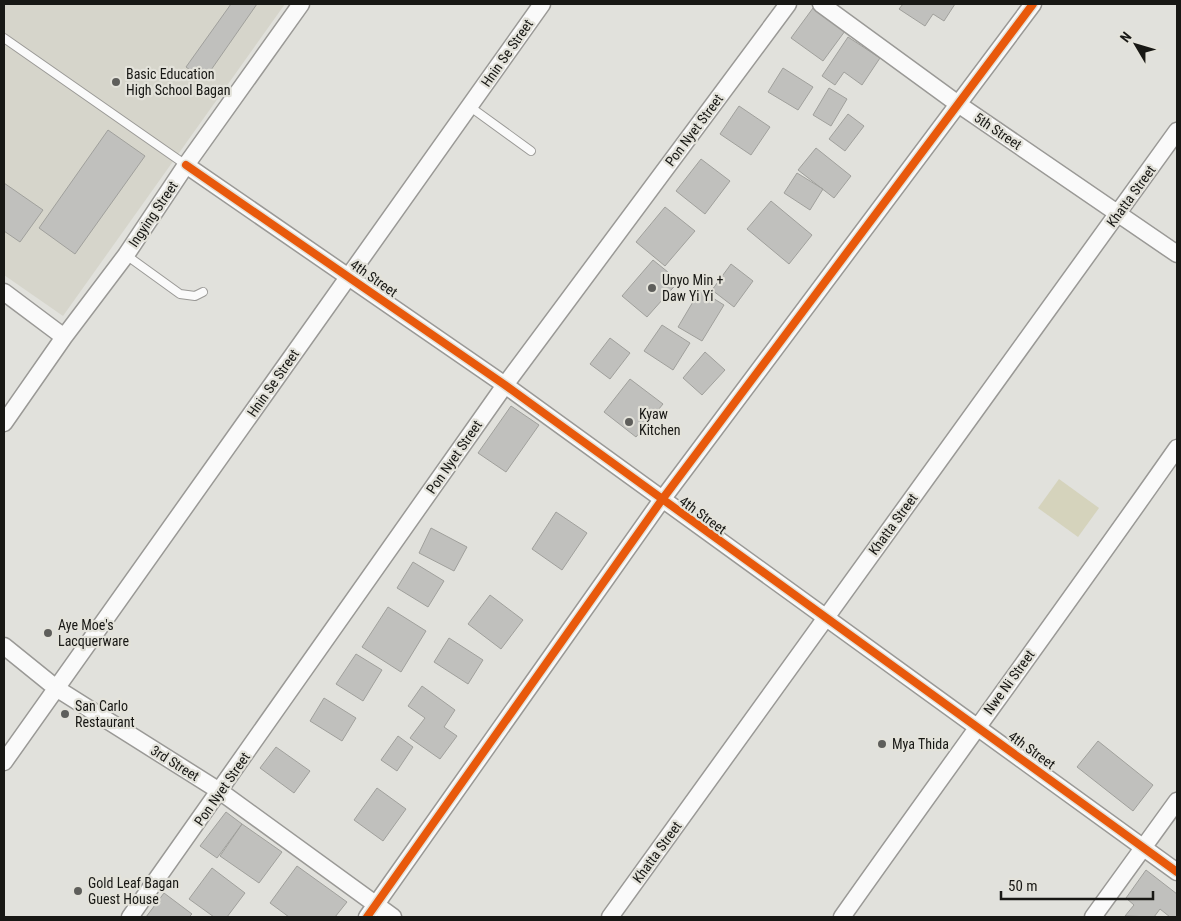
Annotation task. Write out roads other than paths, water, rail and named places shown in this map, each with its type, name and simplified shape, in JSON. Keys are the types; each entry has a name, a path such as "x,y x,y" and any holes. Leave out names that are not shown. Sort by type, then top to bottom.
{"street":[{"name":"Ingying Street","path":"4,423 64,337 126,255 186,165 301,4"},
{"name":"Hnin Se Street","path":"4,762 542,4"},
{"name":"Pon Nyet Street","path":"130,917 221,792 505,385 788,4"},
{"name":"5th Street","path":"821,4 958,104 1177,254"},
{"path":"371,911 662,500 1033,4"},
{"name":"Khatta Street","path":"610,917 1177,131"},
{"name":"4th Street","path":"186,165 505,385 825,618 978,725 1177,872"},
{"path":"4,292 64,337"},
{"name":"Nwe Ni Street","path":"842,917 978,725 1087,577 1177,448"},
{"name":"3rd Street","path":"4,646 56,688 221,792 371,911 394,917"},
{"path":"1093,917 1177,801"}],"lane":[{"path":"4,38 186,165"},
{"path":"469,106 531,151"},
{"path":"126,255 180,294 195,296 203,292"}],"place":[{"name":"Basic Education High School Bagan","path":"116,82"},
{"name":"Unyo Min + Daw Yi Yi","path":"652,288"},
{"name":"Kyaw Kitchen","path":"629,422"},
{"name":"Aye Moe's Lacquerware","path":"48,633"},
{"name":"San Carlo Restaurant","path":"65,714"},
{"name":"Mya Thida","path":"882,744"},
{"name":"Gold Leaf Bagan Guest House","path":"78,891"}]}
